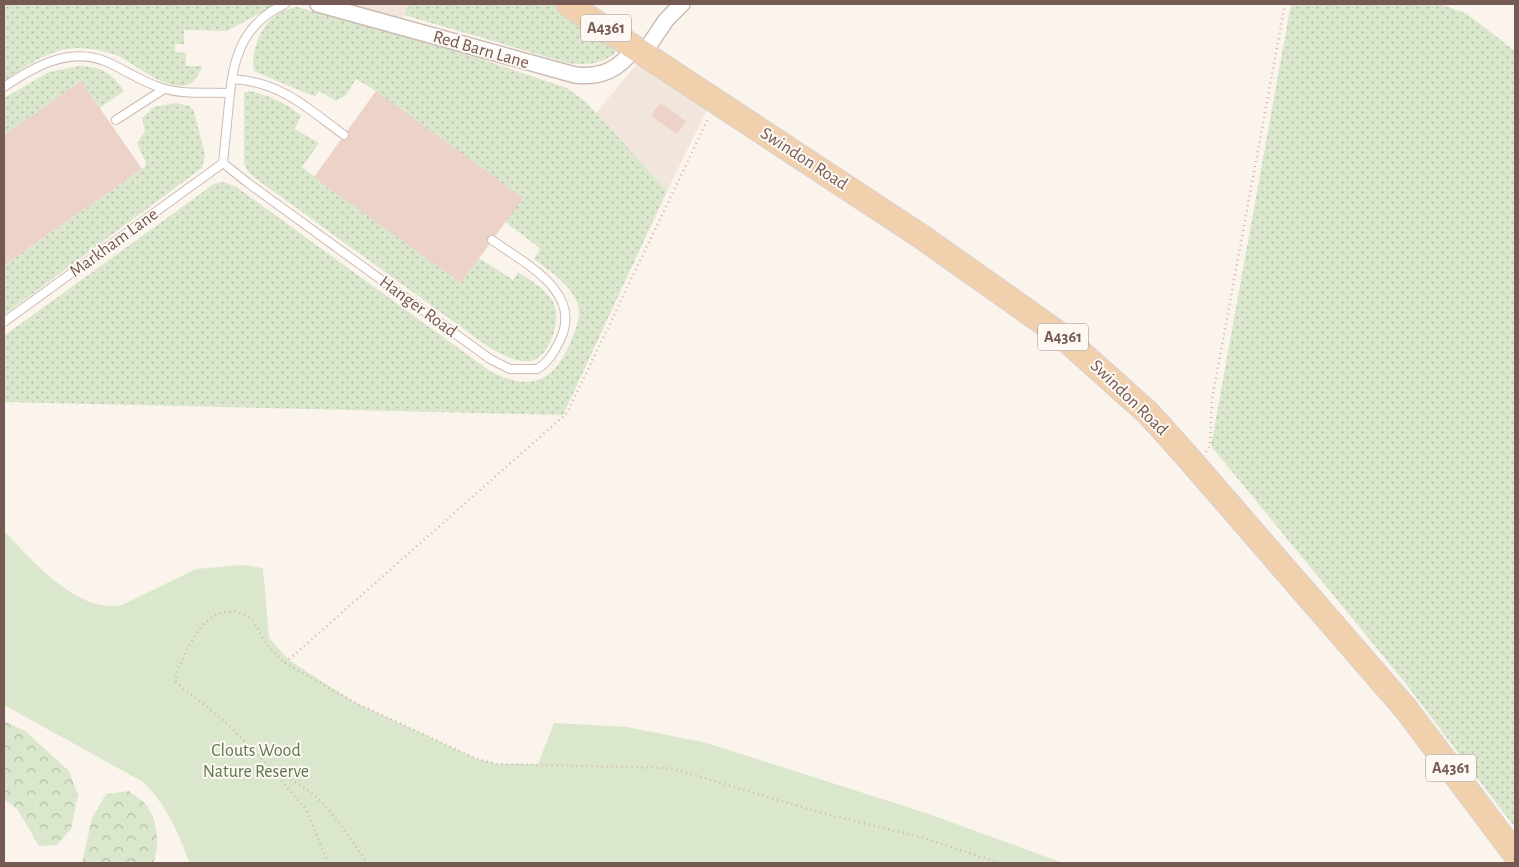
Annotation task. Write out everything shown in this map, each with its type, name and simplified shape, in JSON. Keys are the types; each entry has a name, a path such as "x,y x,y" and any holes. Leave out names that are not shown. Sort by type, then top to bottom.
{"main road":[{"name":"Swindon Road","path":"568,4 922,236 1062,336 1148,413 1406,709 1515,854"}],"street":[{"name":"Red Barn Lane","path":"318,4 575,75 597,76 622,64 640,50 682,4"}],"lane":[{"path":"223,163 230,93 239,47 246,36 266,16 285,4"},
{"path":"4,87 44,63 70,57 104,61 164,89 178,92 230,93"},
{"path":"232,79 259,82 274,87 298,101 344,135"},
{"path":"116,120 164,89"},
{"name":"Hanger Road","path":"223,163 490,359 510,369 537,369 551,357 563,333 566,313 565,304 555,288 492,240"},
{"name":"Markham Lane","path":"4,322 223,163"}],"path":[{"path":"1195,465 1210,445 1212,400 1285,4"},
{"path":"285,663 567,413 712,111"},
{"path":"328,863 307,810 230,726 176,682 176,673 200,627 214,616 227,613 242,614 251,618 263,640 285,663 354,702 477,759 498,764 670,768 822,812 924,838 999,863"},
{"path":"275,773 294,780 314,792 330,809 368,863"}],"shaded area":[{"path":"347,4 409,4 402,20"},
{"path":"637,64 708,108 667,191 596,113"}],"green space":[{"path":"4,4 274,4 227,31 184,30 184,44 175,44 175,52 186,53 186,66 202,66 195,79 186,85 175,85 163,82 118,56 100,50 80,48 49,54 4,81"},
{"path":"409,4 554,4 615,44 615,53 599,62 568,63 404,15"},
{"path":"1291,4 1440,4 1467,14 1515,51 1515,820 1513,825 1406,684 1211,446"},
{"path":"297,7 472,56 567,88 587,103 667,191 563,415 4,402 4,336 214,184 223,182 235,186 490,371 505,378 530,382 541,379 558,364 566,353 576,329 579,316 578,307 573,295 564,283 534,259 540,248 505,222 376,91 356,79 346,95 336,101 319,91 315,97 254,71 253,63 256,46 268,22 281,12"},
{"path":"80,66 106,72 111,75 124,91 100,108 81,81 4,135 4,98 49,72"},
{"path":"249,91 277,100 301,116 295,129 319,143 302,167 461,283 479,258 513,280 518,272 542,289 553,302 556,316 550,343 540,356 534,360 523,361 511,358 490,348 255,178 247,170 244,163 244,93"},
{"path":"176,103 190,106 194,111 205,155 202,168 4,315 4,265 145,167 146,163 137,143 145,131 142,118 154,107"},
{"name":"Clouts Wood Nature Reserve","path":"4,531 57,583 89,601 105,606 122,605 196,569 242,565 263,568 269,638 289,660 354,702 477,759 498,764 538,764 554,723 627,727 707,743 929,814 1063,863 190,863 165,810 143,782 4,705"},
{"path":"4,721 25,731 69,771 78,795 71,829 57,845 39,846 18,810 4,799"},
{"path":"129,791 148,806 152,815 157,836 157,850 153,863 82,863 92,818 106,794"}],"building":[{"path":"81,81 142,169 4,265 4,135"},
{"path":"376,91 523,198 461,283 314,177"},
{"path":"660,103 686,121 677,134 651,116"}]}
